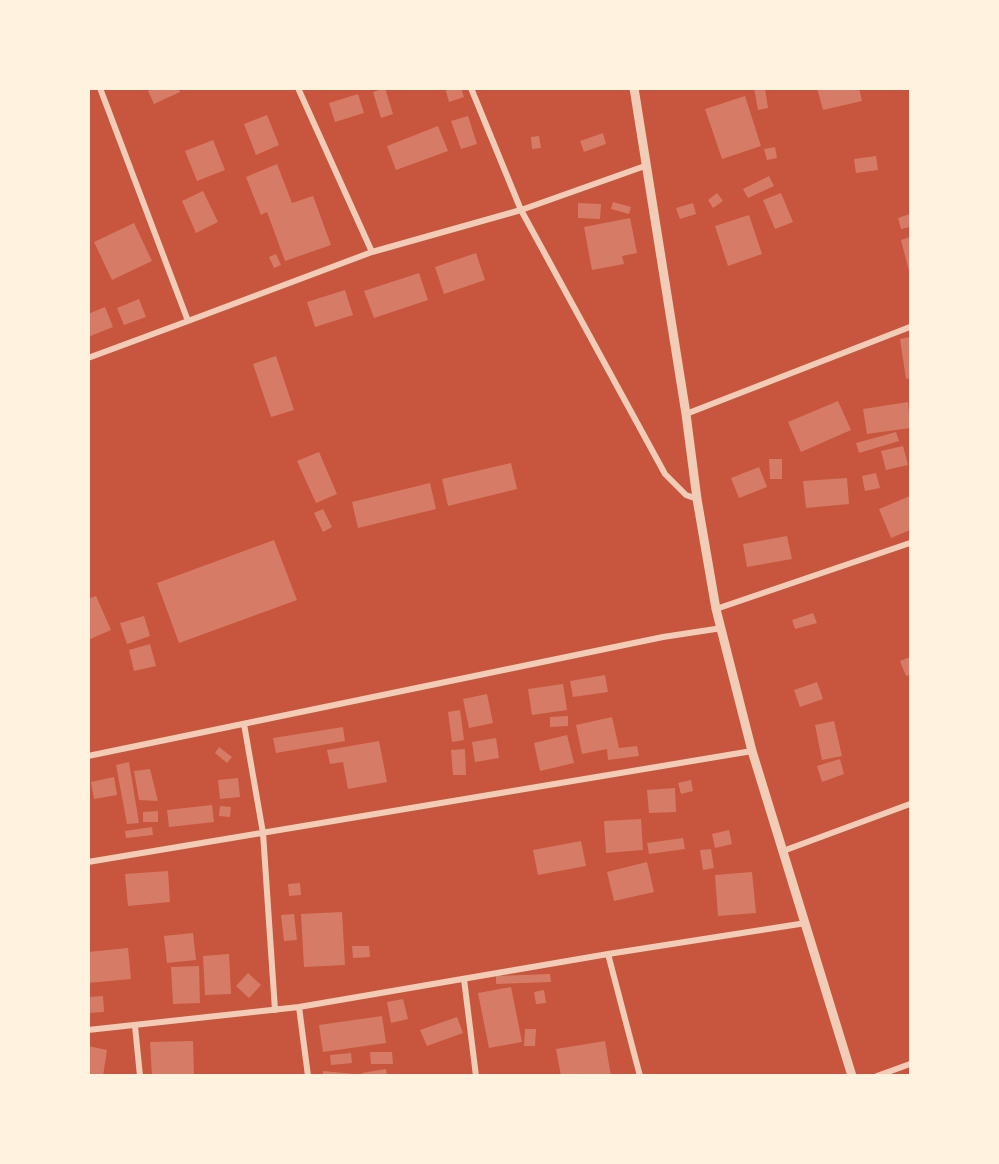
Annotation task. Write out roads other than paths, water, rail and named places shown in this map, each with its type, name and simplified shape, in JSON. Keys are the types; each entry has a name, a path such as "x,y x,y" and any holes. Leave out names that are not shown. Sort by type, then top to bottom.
{"street":[{"path":"100,88 188,321"},
{"path":"298,88 372,252"},
{"path":"471,88 521,210 665,474 686,495 697,499"},
{"path":"634,88 716,609 752,751 852,1076"},
{"path":"88,358 372,252 521,210 645,166"},
{"path":"686,414 910,327"},
{"path":"716,609 910,543"},
{"path":"88,756 663,637 722,628"},
{"path":"244,724 262,833 275,1010"},
{"path":"88,862 752,751"},
{"path":"783,850 910,804"},
{"path":"88,1030 299,1007 806,923"},
{"path":"608,954 640,1076"},
{"path":"464,979 476,1076"},
{"path":"299,1007 308,1076"},
{"path":"135,1026 140,1076"},
{"path":"877,1076 910,1064"}]}
